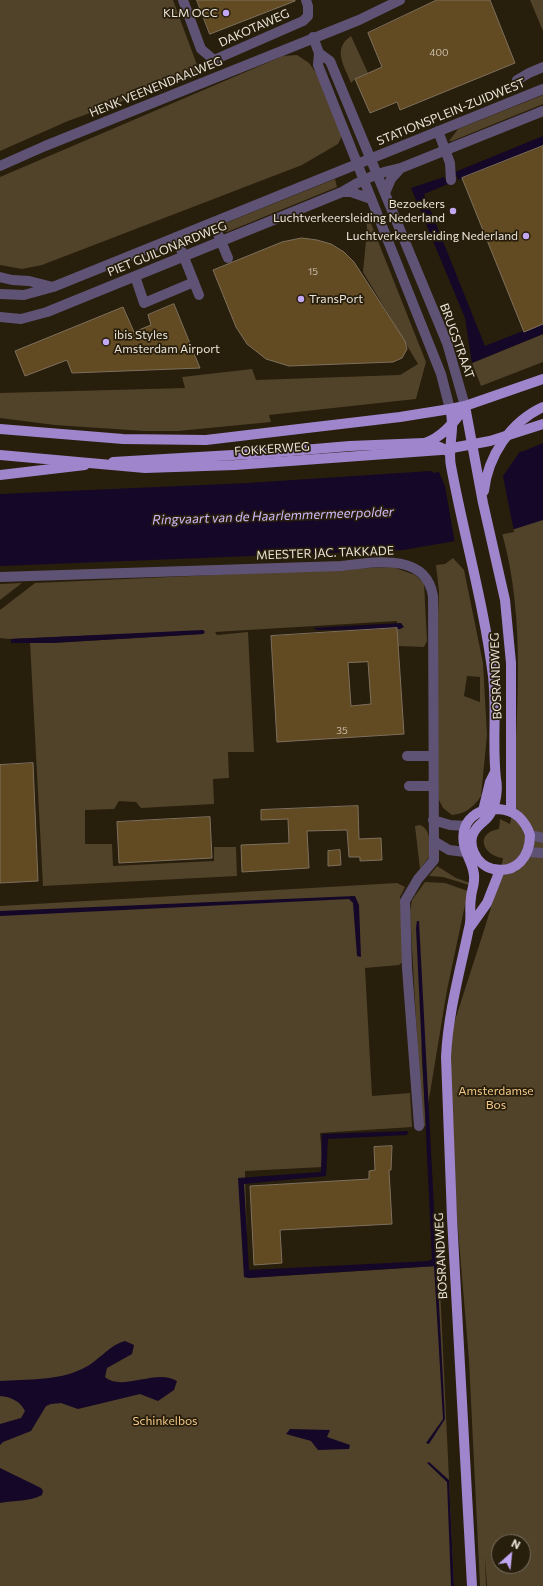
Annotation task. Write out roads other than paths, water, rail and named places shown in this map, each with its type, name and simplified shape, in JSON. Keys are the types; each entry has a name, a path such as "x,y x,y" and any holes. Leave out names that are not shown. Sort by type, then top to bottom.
{"main road":[{"name":"FOKKERWEG","path":"0,429 143,440 206,440 400,417 450,409 465,406 543,378"},
{"path":"424,443 439,437 453,423 465,406"},
{"name":"BRUGSTRAAT","path":"465,406 474,459 492,541"},
{"path":"483,503 486,477 494,455 514,428 530,413 543,406"},
{"path":"450,409 453,423 450,460"},
{"name":"FOKKERWEG","path":"0,455 146,468 235,465 441,450 490,441 543,424"},
{"path":"0,475 87,464 260,454 350,446 424,443 440,446 450,460"},
{"name":"BOSRANDWEG","path":"450,460 467,546 482,610 493,676 495,706 495,772 497,781 493,809"},
{"name":"BOSRANDWEG","path":"492,541 506,600 511,663 511,812"},
{"name":"BOSRANDWEG","path":"482,811 490,782 495,772"},
{"path":"469,852 471,840 475,830 490,816 493,809"},
{"path":"493,809 511,812 523,821 530,835 528,852 516,866 500,870 490,868 482,864 469,852 463,840 466,826 473,816 482,811 493,809"},
{"name":"BOSRANDWEG","path":"469,852 475,878 470,899 470,926 456,984 447,1040 446,1057 452,1218 472,1586"},
{"name":"BOSRANDWEG","path":"470,926 487,903 500,870"}],"street":[{"name":"DAKOTAWEG","path":"183,0 202,49 214,60 303,21 308,16 308,6 306,0"},
{"name":"HENK VEENENDAALWEG","path":"4,164 313,37 359,20 400,0"},
{"path":"313,37 319,53 318,65 441,374 450,409"},
{"name":"BRUGSTRAAT","path":"319,53 330,61 385,193 447,343 465,406"},
{"name":"STATIONSPLEIN-ZUIDWEST","path":"517,80 543,67"},
{"name":"STATIONSPLEIN-ZUIDWEST","path":"358,164 543,89"},
{"path":"377,175 400,168 543,111"},
{"path":"438,131 450,163 450,180"},
{"name":"PIET GUILONARDWEG","path":"2,293 24,295 53,287 358,164"},
{"path":"385,193 391,179 400,168"},
{"name":"PIET GUILONARDWEG","path":"0,317 21,319 36,316 342,192 377,175"},
{"path":"342,192 351,192 371,199"},
{"path":"212,222 228,258"},
{"path":"176,237 199,295"},
{"path":"135,276 144,303 194,282"},
{"path":"0,277 12,280 29,280 53,287"},
{"name":"MEESTER JAC. TAKKADE","path":"0,577 341,566 385,563 412,566 422,572 428,580 433,596 432,756 434,841"},
{"path":"407,756 432,756"},
{"path":"409,786 433,786"},
{"path":"433,820 450,825 466,826"},
{"path":"530,835 543,838"},
{"path":"434,841 449,850 469,852"},
{"path":"419,1126 407,968 405,901 418,879 434,860 434,841"},
{"path":"528,852 543,853"}],"water":[{"path":"543,136 543,145 458,180 455,172"},
{"path":"444,177 448,184 424,194 485,346 543,323 543,334 472,363 465,318 411,188"},
{"name":"Ringvaart van de Haarlemmermeerpolder","path":"543,443 543,520 502,533 403,550 0,566 0,494 248,483 431,471 434,473 524,451"},
{"path":"401,623 404,627 400,629 317,630 313,628"},
{"path":"203,630 205,632 203,634 51,643 11,643 11,639"},
{"path":"355,896 359,905 361,957 357,956 353,903 349,899 0,916 0,911"},
{"path":"417,921 419,921 445,1419 429,1444 426,1443 443,1419 434,1266 248,1278 244,1277 238,1178 321,1172 322,1134 408,1131 407,1135 328,1139 326,1176 244,1184 249,1270 429,1261 432,1259 416,928"},
{"path":"125,1341 134,1345 132,1354 107,1368 105,1377 112,1381 121,1382 160,1377 169,1378 177,1381 174,1390 158,1401 140,1394 78,1409 61,1403 51,1404 46,1406 31,1431 3,1442 0,1445 0,1424 21,1418 25,1411 15,1400 0,1396 0,1381 52,1378 72,1373 88,1366 114,1346"},
{"path":"290,1429 330,1430 327,1437 350,1445 349,1449 318,1450 311,1441 286,1434"},
{"path":"429,1462 449,1480 454,1586 451,1586 447,1482 427,1463"},
{"path":"0,1468 41,1488 43,1491 42,1495 27,1500 0,1503"}],"place":[{"name":"KLM OCC","path":"226,13"},
{"name":"Bezoekers Luchtverkeersleiding Nederland","path":"453,211"},
{"name":"Luchtverkeersleiding Nederland","path":"526,236"},
{"name":"TransPort","path":"301,299"},
{"name":"ibis Styles Amsterdam Airport","path":"106,342"}],"park label":[{"name":"Amsterdamse Bos","path":"496,1098"},
{"name":"Schinkelbos","path":"165,1421"}]}
